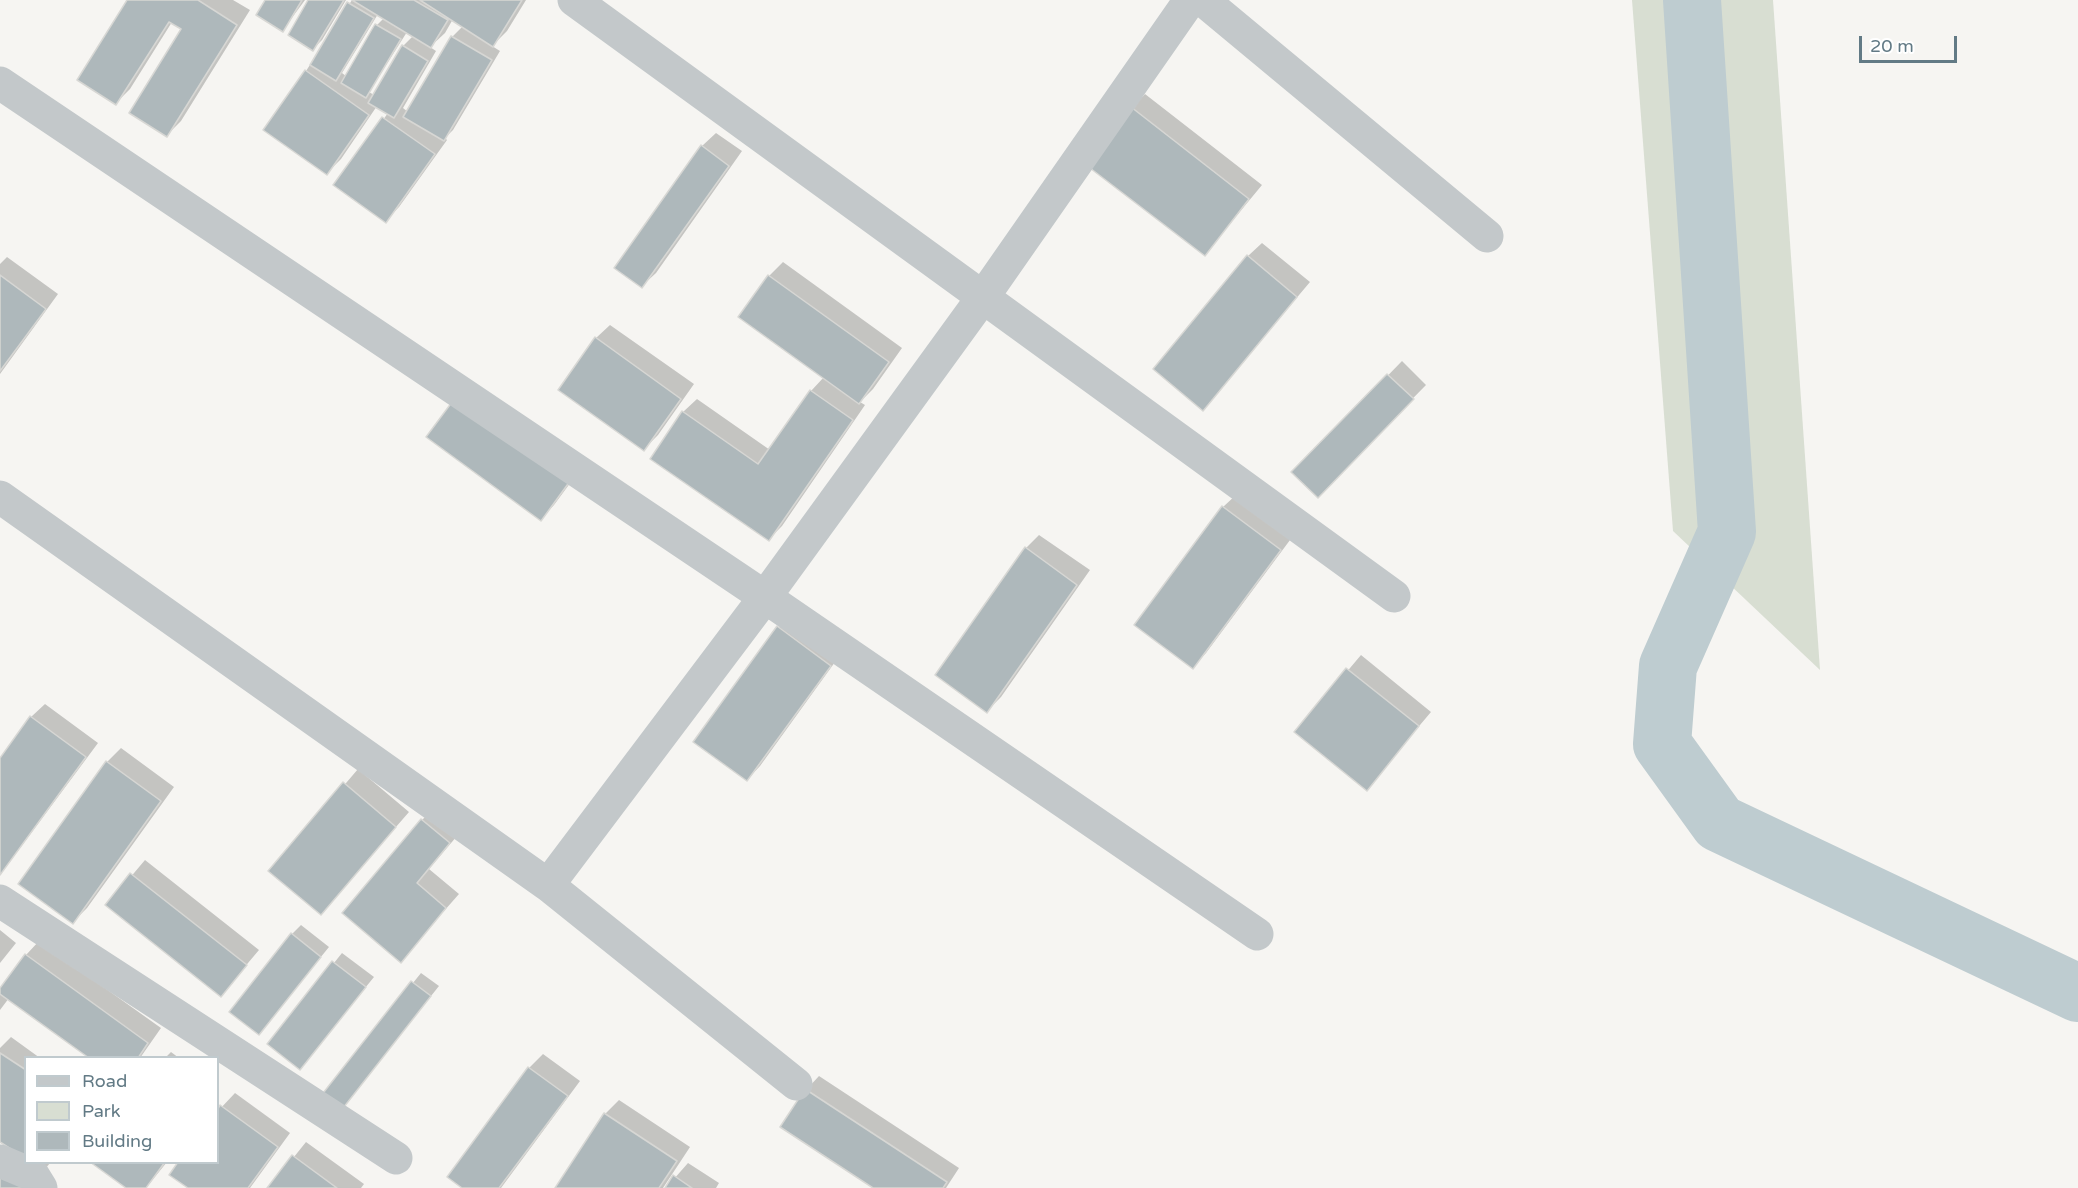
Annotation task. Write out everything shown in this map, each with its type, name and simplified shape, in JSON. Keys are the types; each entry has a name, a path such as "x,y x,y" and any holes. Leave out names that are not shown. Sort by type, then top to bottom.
{"street":[{"path":"574,0 1394,596"},
{"path":"548,885 765,597 983,297 1190,0"},
{"path":"1203,0 1487,236"},
{"path":"0,83 765,597 1257,934"},
{"path":"0,496 548,885 796,1084"},
{"path":"0,901 396,1158"},
{"path":"0,1161 33,1175 41,1188"}],"green space":[{"path":"1632,0 1773,0 1820,670 1673,531"}],"building":[{"path":"127,0 198,0 237,25 167,137 129,113 181,29 169,22 116,105 77,80"},
{"path":"265,0 302,0 283,32 256,15"},
{"path":"308,0 344,0 313,51 288,35"},
{"path":"352,0 414,0 448,20 431,48"},
{"path":"420,0 522,0 493,47"},
{"path":"347,2 374,18 336,81 310,65"},
{"path":"375,24 401,39 366,98 341,83"},
{"path":"451,36 492,60 444,141 403,117"},
{"path":"402,45 428,61 394,118 368,103"},
{"path":"305,70 369,115 327,175 263,130"},
{"path":"1131,107 1249,199 1205,256 1086,165"},
{"path":"382,117 435,154 386,223 333,185"},
{"path":"701,145 729,166 642,288 614,268"},
{"path":"1247,255 1297,297 1203,411 1153,369"},
{"path":"0,275 46,309 0,371"},
{"path":"768,275 889,362 859,404 738,317"},
{"path":"595,337 681,399 644,451 558,390"},
{"path":"1387,374 1414,399 1318,498 1291,472"},
{"path":"810,390 853,420 769,541 650,459 682,411 758,464"},
{"path":"458,394 573,477 541,521 426,437"},
{"path":"1222,506 1281,550 1193,669 1134,625"},
{"path":"1025,547 1077,585 987,713 935,675"},
{"path":"777,626 831,666 747,781 693,742"},
{"path":"1346,668 1419,726 1367,791 1294,732"},
{"path":"30,716 86,757 0,875 0,758"},
{"path":"106,761 161,801 73,924 18,884"},
{"path":"343,782 396,827 321,915 268,871"},
{"path":"421,819 450,843 417,883 446,908 401,963 342,913"},
{"path":"130,873 247,965 221,997 105,905"},
{"path":"291,933 321,957 259,1035 229,1012"},
{"path":"25,954 148,1043 139,1056 86,1056 0,994 0,988"},
{"path":"332,961 366,987 300,1070 267,1044"},
{"path":"411,981 431,996 340,1112 320,1097"},
{"path":"0,1053 24,1069 24,1158 0,1142"},
{"path":"528,1067 568,1096 499,1188 462,1188 447,1177"},
{"path":"805,1089 947,1182 943,1188 873,1188 780,1127"},
{"path":"220,1105 278,1147 248,1188 188,1188 169,1175 177,1164 219,1164"},
{"path":"604,1113 677,1161 659,1188 555,1188"},
{"path":"292,1155 337,1188 267,1188"},
{"path":"93,1164 164,1164 146,1188 126,1188"},
{"path":"0,1173 32,1188 0,1188"},
{"path":"673,1175 692,1188 665,1188"}],"waterway":[{"path":"1692,0 1727,532 1668,666 1662,744 1719,823 2078,993"}]}
